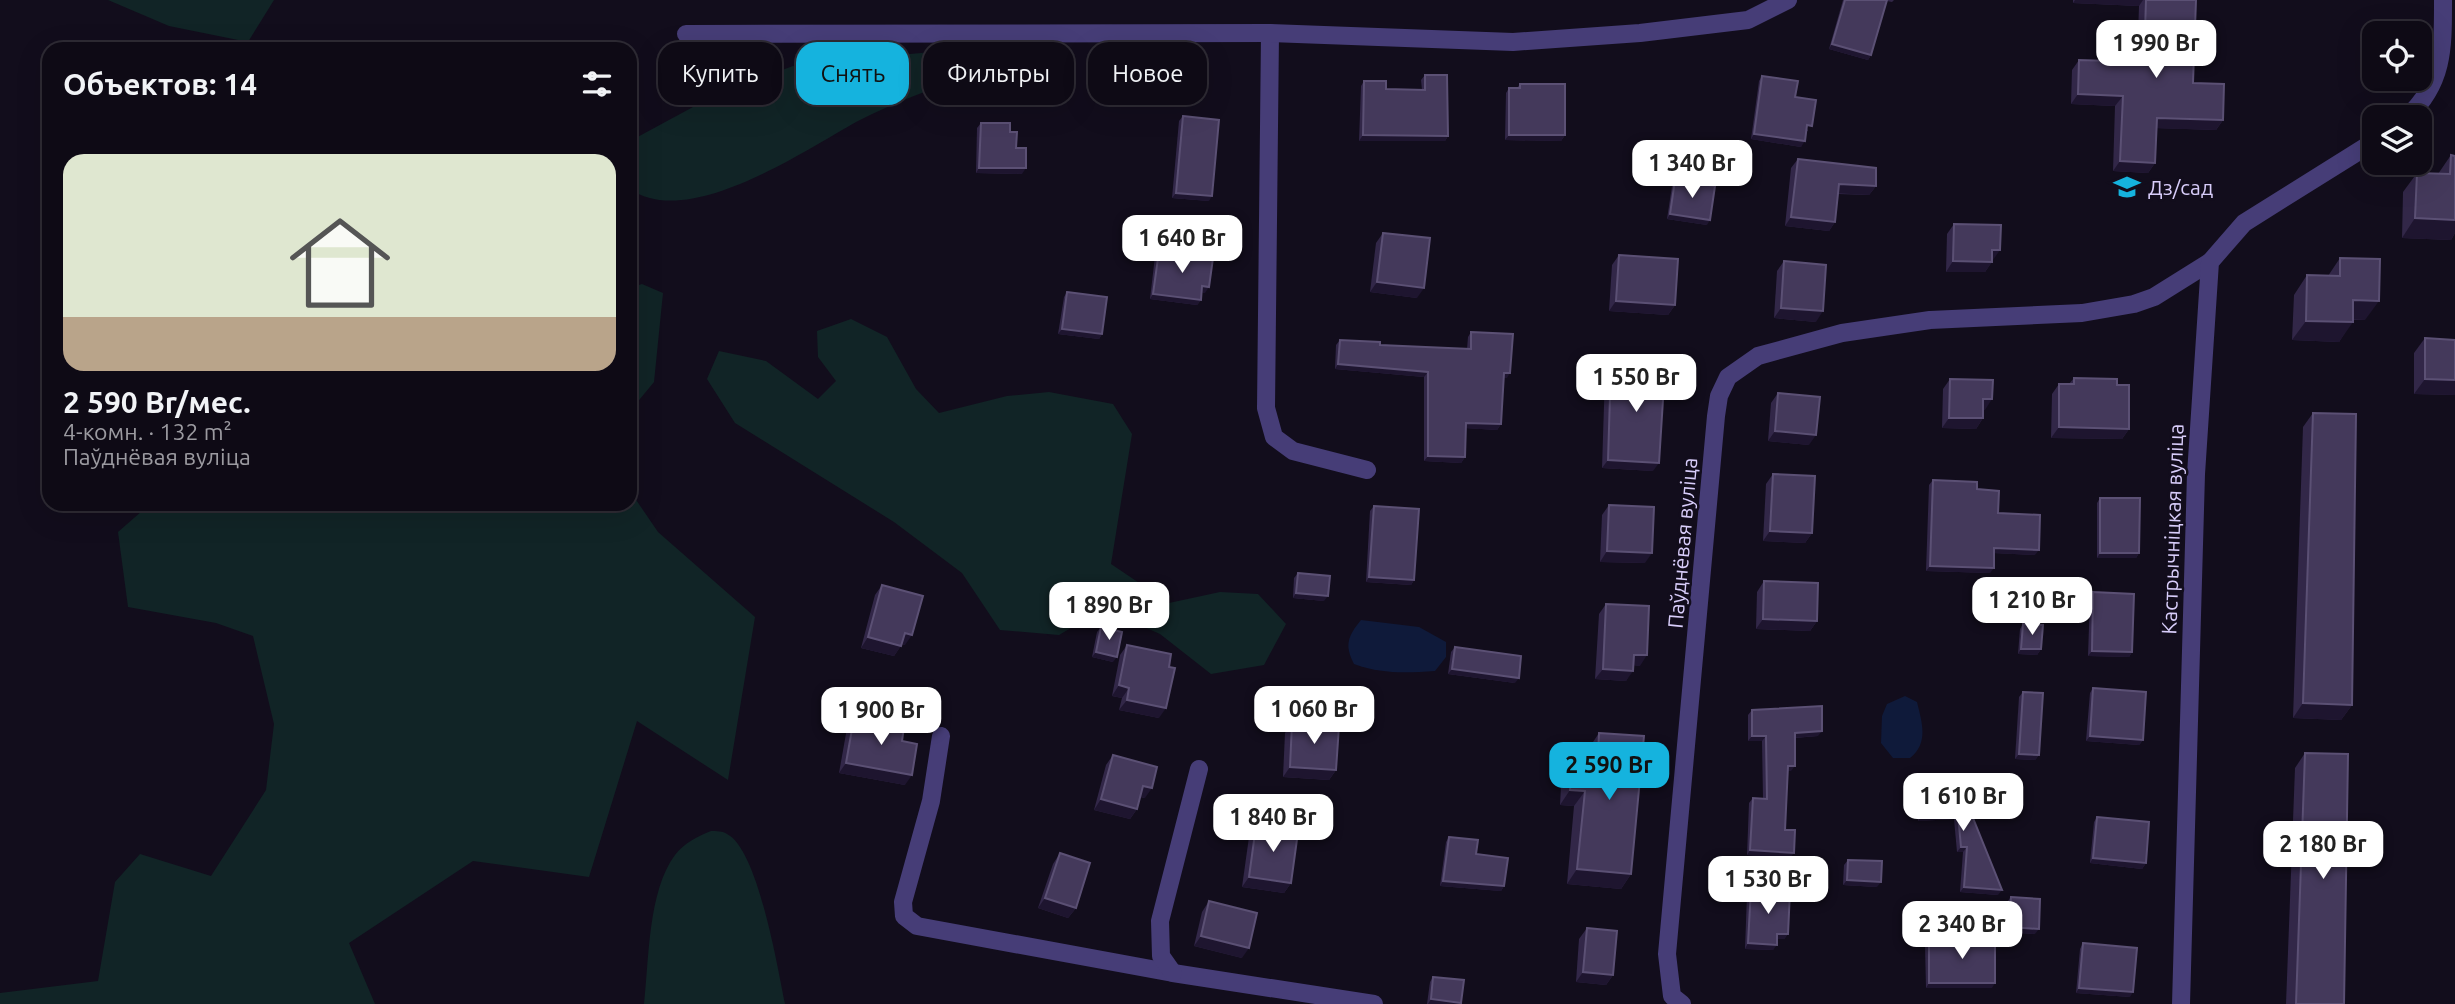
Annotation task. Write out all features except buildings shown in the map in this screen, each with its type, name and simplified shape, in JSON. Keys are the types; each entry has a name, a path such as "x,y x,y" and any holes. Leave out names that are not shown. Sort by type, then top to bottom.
{"street":[{"path":"686,34 1270,33 1513,42 1640,33 1748,20 1788,0"},
{"path":"2420,105 2439,72 2443,0"},
{"path":"1270,33 1266,408 1274,437 1293,451 1367,470"},
{"path":"2210,262 2244,223 2362,149"},
{"name":"Паўднёвая вуліца","path":"1682,1004 1672,996 1667,954 1716,416 1719,396 1728,377 1758,356 1842,333 1930,320 2082,313 2134,304 2154,297 2210,262"},
{"name":"Кастрычніцкая вуліца","path":"2181,1004 2196,474 2210,262"},
{"path":"941,736 931,801 903,902 904,916 916,926 1173,973 1374,1004"},
{"path":"1173,973 1161,956 1160,921 1199,769"}],"green space":[{"path":"108,0 274,0 248,42 169,26"},
{"path":"923,53 923,93 909,98 909,54"},
{"path":"796,66 796,105 892,105 856,122 777,167 713,193 682,200 654,199 637,192 637,137 697,105 782,105 782,70"},
{"path":"642,284 663,293 654,382 637,403 637,286"},
{"path":"851,319 887,337 916,389 939,413 1007,396 1049,392 1113,404 1132,434 1111,564 1169,603 1220,592 1258,594 1286,624 1264,665 1211,674 1160,634 1103,609 1059,635 1000,630 962,573 894,522 735,423 707,379 719,351 766,361 818,399 836,381 818,357 817,331"},
{"path":"637,501 658,532 755,617 728,780 637,721 589,877 473,861 349,943 375,1004 0,1004 0,993 98,981 115,882 140,854 211,876 266,790 274,724 253,636 216,623 128,607 118,532 142,511 637,511"},
{"path":"711,831 727,834 738,844 748,862 765,912 785,1004 644,1004 651,926 659,887 675,855 696,838"}],"water":[{"path":"1361,620 1419,627 1446,642 1446,657 1435,671 1394,672 1354,664 1348,646 1353,631"},
{"path":"1905,696 1917,702 1922,739 1910,758 1893,758 1881,743 1882,716 1887,704"}],"place":[{"name":"Дз/сад","path":"2127,187"}]}
